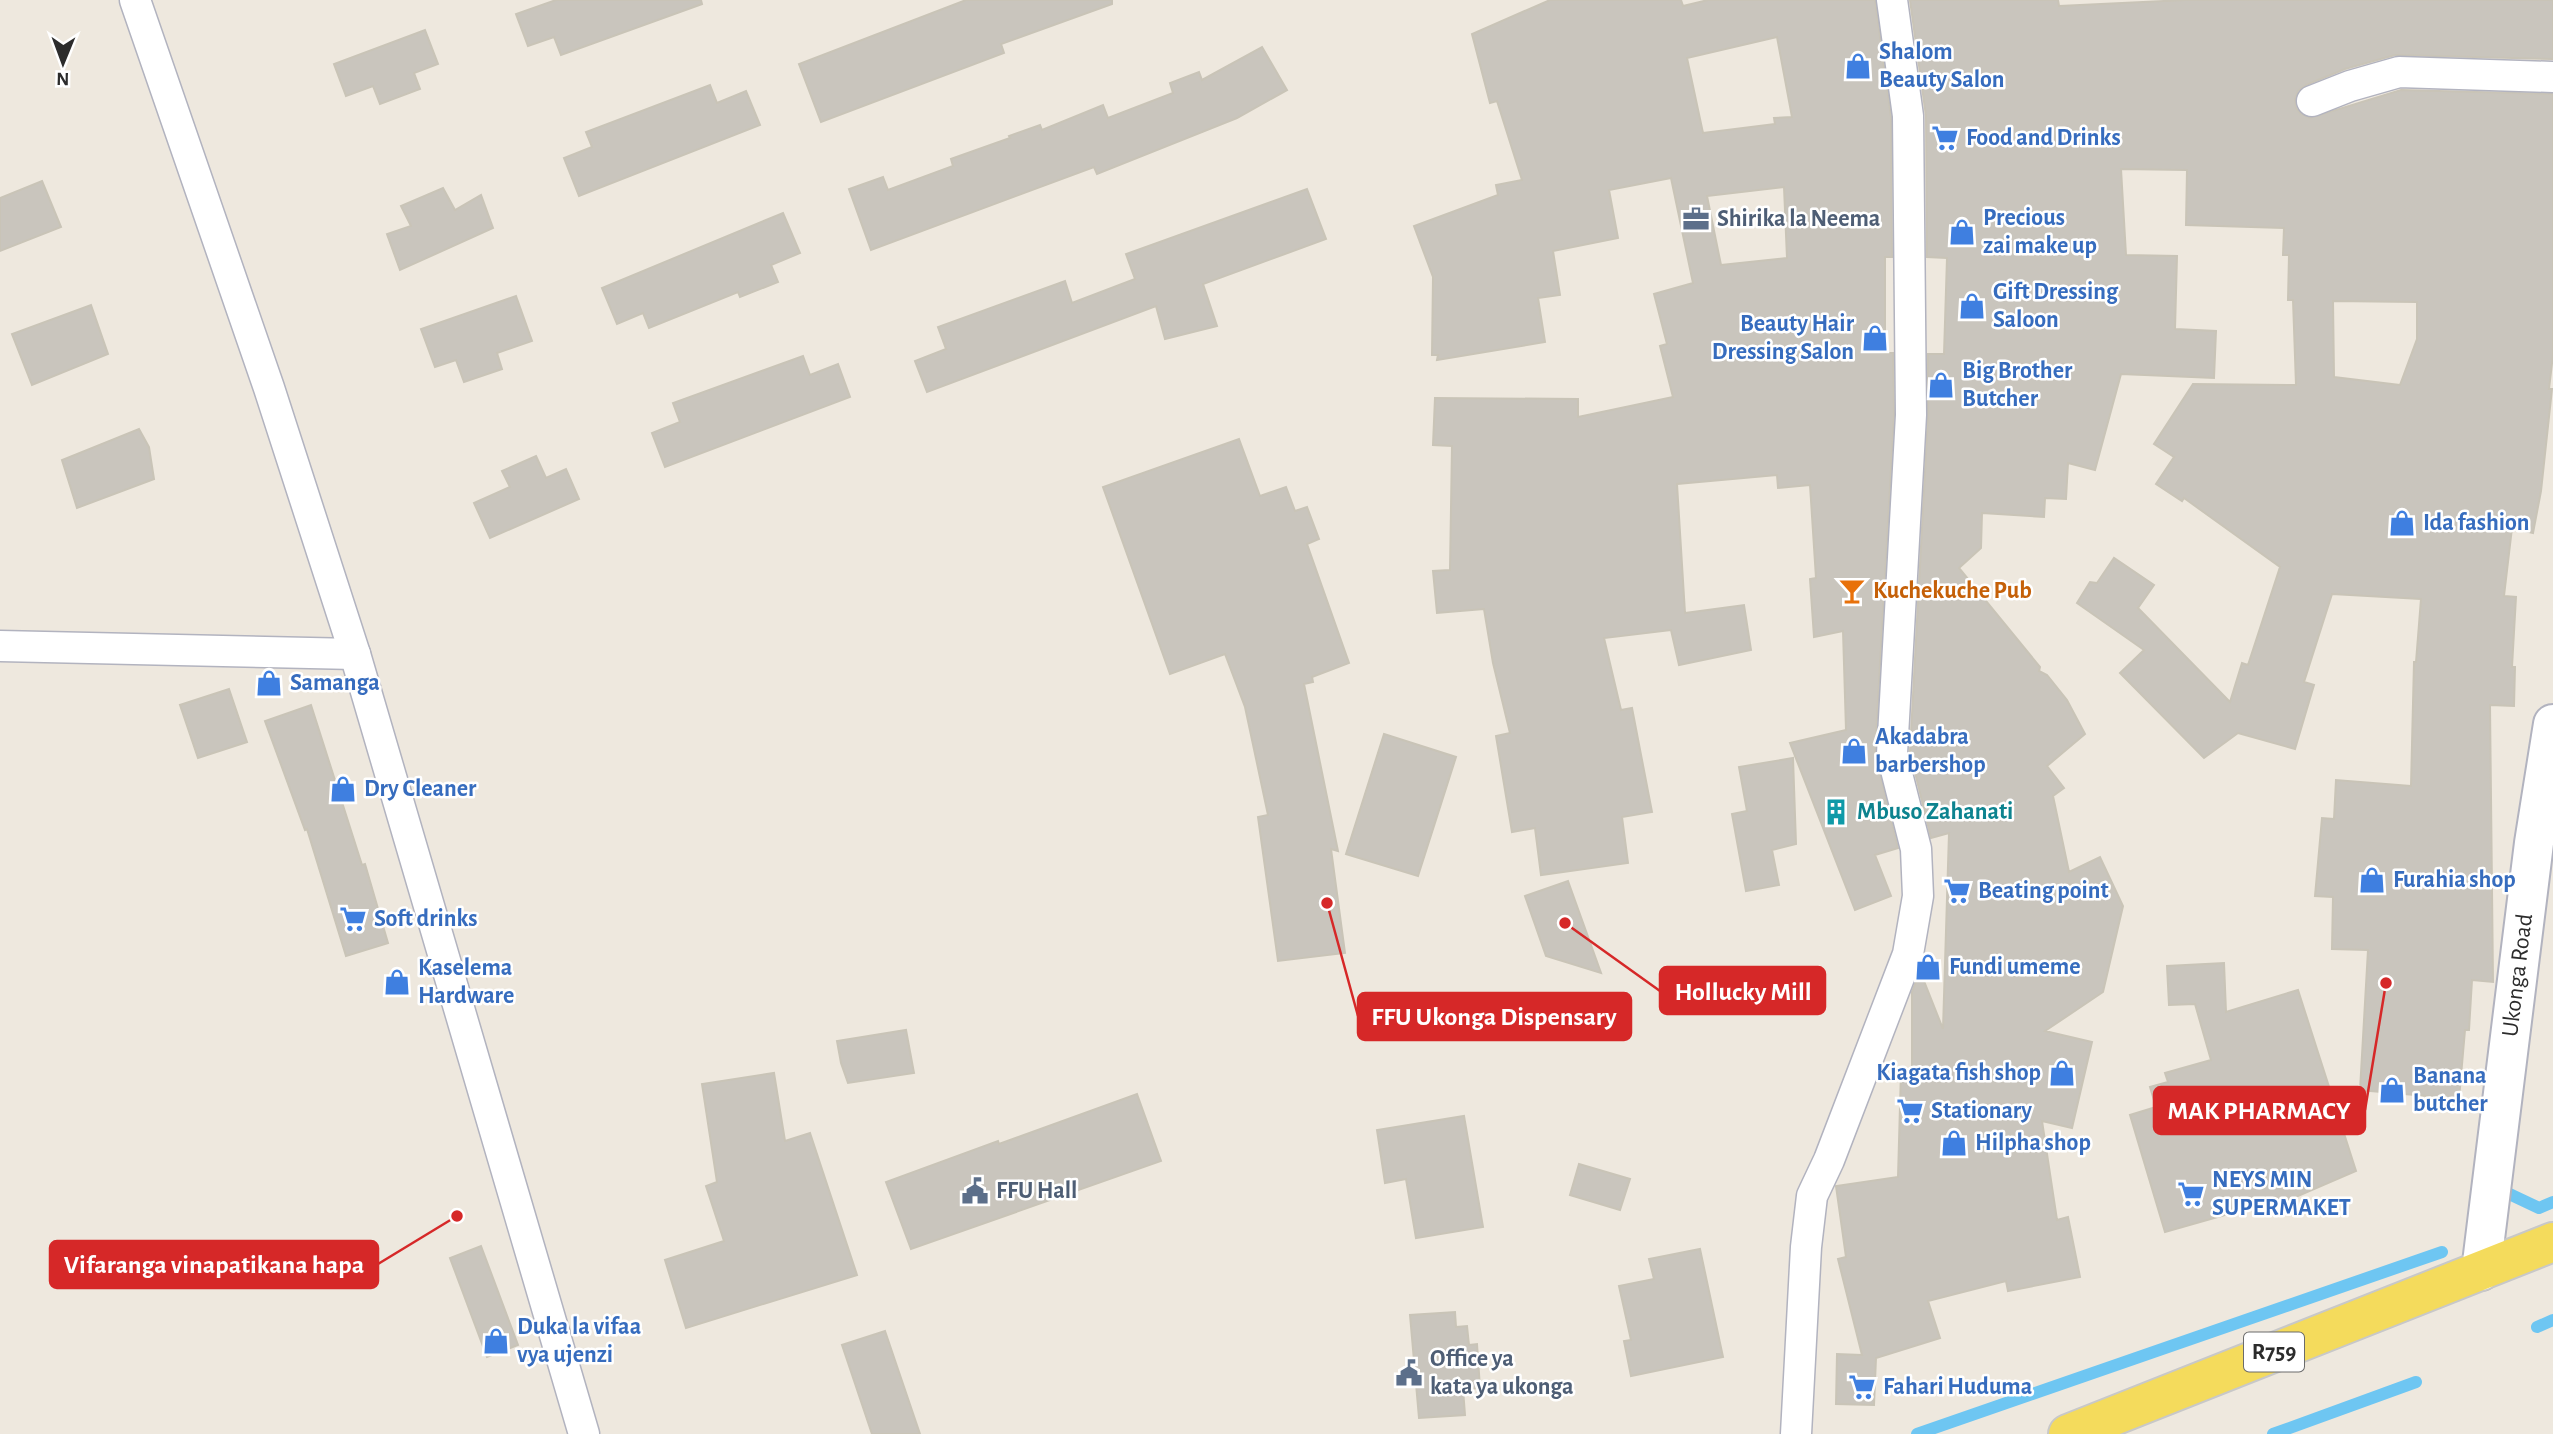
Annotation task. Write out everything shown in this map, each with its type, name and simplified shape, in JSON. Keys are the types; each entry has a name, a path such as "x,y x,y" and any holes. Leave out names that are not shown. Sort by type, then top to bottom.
{"main road":[{"name":"R759","path":"2068,1434 2553,1242"}],"street":[{"path":"135,0 269,388 355,654 584,1434"},
{"path":"1796,1434 1806,1247 1812,1196 1908,954 1918,896 1916,849 1892,754 1911,415 1908,116 1892,0"},
{"path":"2312,101 2350,86 2399,72 2553,77"},
{"path":"0,646 355,654"},
{"name":"Ukonga Road","path":"2481,1271 2534,843 2553,724"}],"building":[{"path":"556,0 701,0 702,4 561,55 554,37 528,46 516,14"},
{"path":"966,0 1112,0 1112,4 1001,44 1004,53 821,122 799,64"},
{"path":"1550,0 1681,0 1683,6 1708,0 1875,0 1891,117 1892,257 1885,257 1885,353 1893,353 1894,415 1875,753 1898,848 1875,855 1891,896 1855,910 1790,743 1846,730 1843,631 1814,637 1810,579 1816,578 1810,485 1778,488 1777,475 1677,484 1685,613 1744,605 1751,650 1679,665 1671,630 1604,638 1621,710 1632,708 1652,812 1622,817 1628,863 1541,875 1535,828 1512,832 1496,736 1510,733 1493,663 1484,609 1437,613 1433,571 1450,570 1452,446 1433,445 1435,398 1578,399 1578,417 1673,397 1660,346 1667,344 1654,294 1693,283 1671,178 1609,190 1618,238 1553,251 1560,295 1538,298 1545,342 1437,360 1438,355 1432,355 1433,277 1414,226 1498,195 1496,185 1522,180 1497,101 1490,103 1472,34","holes":["1777,37 1792,117 1774,118 1775,124 1703,133 1687,58","1784,187 1787,258 1721,265 1707,196"]},
{"path":"1910,0 2058,0 2059,6 2185,0 2553,0 2553,59 2395,55 2345,69 2306,85 2298,91 2295,99 2296,108 2310,118 2401,90 2553,94 2553,355 2549,389 2552,389 2541,491 2533,533 2512,528 2504,596 2516,597 2512,667 2515,667 2514,706 2490,705 2493,982 2472,980 2469,1030 2465,1030 2459,1099 2360,1090 2368,950 2332,949 2333,897 2315,896 2322,818 2334,819 2336,780 2411,786 2414,662 2421,599 2332,594 2304,682 2314,685 2295,749 2238,733 2204,758 2120,673 2144,650 2077,603 2090,582 2097,583 2114,558 2154,585 2138,608 2230,702 2242,663 2248,665 2280,567 2184,498 2182,501 2156,484 2174,457 2154,444 2193,384 2296,385 2293,300 2288,300 2289,255 2283,255 2284,228 2186,225 2187,170 2121,169 2126,255 2177,256 2175,329 2216,331 2214,378 2121,374 2095,470 2068,463 2066,499 2045,498 2044,517 1982,513 1981,548 1959,568 2040,667 2039,671 2047,675 2067,700 2085,734 2047,766 2064,788 2053,796 2069,872 2100,857 2123,906 2103,992 2045,1031 2092,1042 2072,1128 2042,1121 2057,1220 2068,1217 2080,1277 2008,1291 2006,1281 1928,1301 1940,1338 1876,1358 1874,1405 1836,1404 1837,1354 1862,1355 1838,1259 1846,1257 1836,1186 1898,1177 1901,1071 1912,1071 1912,992 1920,971 1943,1029 1949,833 1931,838 1910,752 1928,416 1928,354 1944,354 1947,258 1927,257 1926,116","holes":["2333,301 2417,302 2417,339 2400,385 2334,377"]},
{"path":"425,30 438,64 414,73 420,89 380,104 373,86 346,96 334,64"},
{"path":"1262,47 1287,90 1237,118 1097,174 1094,167 871,250 849,189 883,177 888,190 953,166 951,159 1010,138 1009,136 1040,125 1042,130 1103,105 1108,118 1173,93 1170,83 1199,72 1202,80"},
{"path":"710,85 717,103 746,91 760,125 579,196 564,158 592,147 586,132"},
{"path":"42,181 61,227 0,251 0,198"},
{"path":"443,188 455,210 481,195 493,228 400,270 387,234 411,226 401,206"},
{"path":"1307,189 1326,239 1203,284 1217,326 1165,339 1156,306 927,392 915,361 946,349 938,327 1065,281 1072,303 1135,279 1126,254"},
{"path":"783,213 800,253 771,265 778,282 740,297 738,292 649,328 643,313 617,324 602,288"},
{"path":"516,296 532,341 497,353 502,369 464,382 456,360 435,367 421,329"},
{"path":"91,305 108,354 32,385 12,334"},
{"path":"803,356 810,375 838,364 850,397 665,467 652,433 680,422 673,403"},
{"path":"139,429 149,447 154,479 77,508 62,460"},
{"path":"1239,439 1260,496 1286,487 1295,511 1307,507 1319,539 1307,544 1349,663 1312,677 1313,682 1304,684 1338,851 1331,849 1345,953 1278,961 1258,817 1268,815 1245,707 1225,654 1170,674 1103,487"},
{"path":"536,456 546,478 566,469 579,499 490,538 474,503 510,487 502,471"},
{"path":"229,689 247,742 198,758 180,705"},
{"path":"311,705 362,865 365,864 388,943 346,956 307,829 305,830 265,721"},
{"path":"1384,734 1456,757 1418,876 1346,854"},
{"path":"1793,758 1796,844 1772,850 1779,885 1746,891 1732,814 1747,811 1739,767"},
{"path":"1568,881 1601,973 1546,956 1525,896"},
{"path":"2224,963 2226,1012 2298,990 2356,1171 2282,1203 2281,1199 2165,1232 2130,1115 2156,1107 2150,1087 2168,1082 2165,1073 2211,1060 2195,1004 2169,1005 2167,966"},
{"path":"906,1030 914,1073 848,1083 837,1041"},
{"path":"774,1073 785,1141 810,1133 857,1275 686,1328 665,1260 724,1241 706,1186 717,1182 702,1084"},
{"path":"1137,1094 1161,1161 911,1249 886,1182"},
{"path":"1464,1116 1483,1227 1416,1238 1406,1179 1385,1183 1377,1130"},
{"path":"1579,1164 1630,1179 1620,1210 1570,1195"},
{"path":"481,1246 518,1345 487,1357 450,1258"},
{"path":"1700,1249 1723,1357 1631,1376 1624,1341 1631,1340 1619,1286 1654,1279 1649,1259"},
{"path":"1455,1312 1456,1327 1467,1326 1469,1345 1477,1344 1480,1388 1463,1389 1465,1415 1419,1418 1410,1315"},
{"path":"885,1331 920,1434 872,1434 842,1345"}],"waterway":[{"path":"2503,1184 2503,1191 2539,1208 2553,1202"},
{"path":"1917,1434 2442,1252"},
{"path":"2537,1327 2553,1320"},
{"path":"2273,1434 2416,1382"}],"place":[{"name":"Shalom Beauty Salon","path":"1858,66"},
{"name":"Food and Drinks","path":"1945,138"},
{"name":"Shirika la Neema","path":"1696,219"},
{"name":"Precious zai make up","path":"1962,232"},
{"name":"Gift Dressing Saloon","path":"1972,306"},
{"name":"Beauty Hair Dressing Salon","path":"1875,338"},
{"name":"Big Brother Butcher","path":"1941,385"},
{"name":"Ida fashion","path":"2402,523"},
{"name":"Kuchekuche Pub","path":"1852,591"},
{"name":"Samanga","path":"269,683"},
{"name":"Akadabra barbershop","path":"1854,751"},
{"name":"Dry Cleaner","path":"343,789"},
{"name":"Mbuso Zahanati","path":"1836,812"},
{"name":"Furahia shop","path":"2372,880"},
{"name":"Beating point","path":"1957,891"},
{"name":"FFU Ukonga Dispensary","path":"1327,903"},
{"name":"Soft drinks","path":"353,919"},
{"name":"Hollucky Mill","path":"1565,923"},
{"name":"Fundi umeme","path":"1928,967"},
{"name":"Kaselema Hardware","path":"397,982"},
{"name":"MAK PHARMACY","path":"2386,983"},
{"name":"Kiagata fish shop","path":"2062,1073"},
{"name":"Banana butcher","path":"2392,1090"},
{"name":"Stationary","path":"1910,1111"},
{"name":"Hilpha shop","path":"1954,1143"},
{"name":"FFU Hall","path":"975,1191"},
{"name":"NEYS MIN SUPERMAKET","path":"2191,1194"},
{"name":"Vifaranga vinapatikana hapa","path":"457,1216"},
{"name":"Duka la vifaa vya ujenzi","path":"496,1341"},
{"name":"Office ya kata ya ukonga","path":"1409,1373"},
{"name":"Fahari Huduma","path":"1862,1387"}]}
